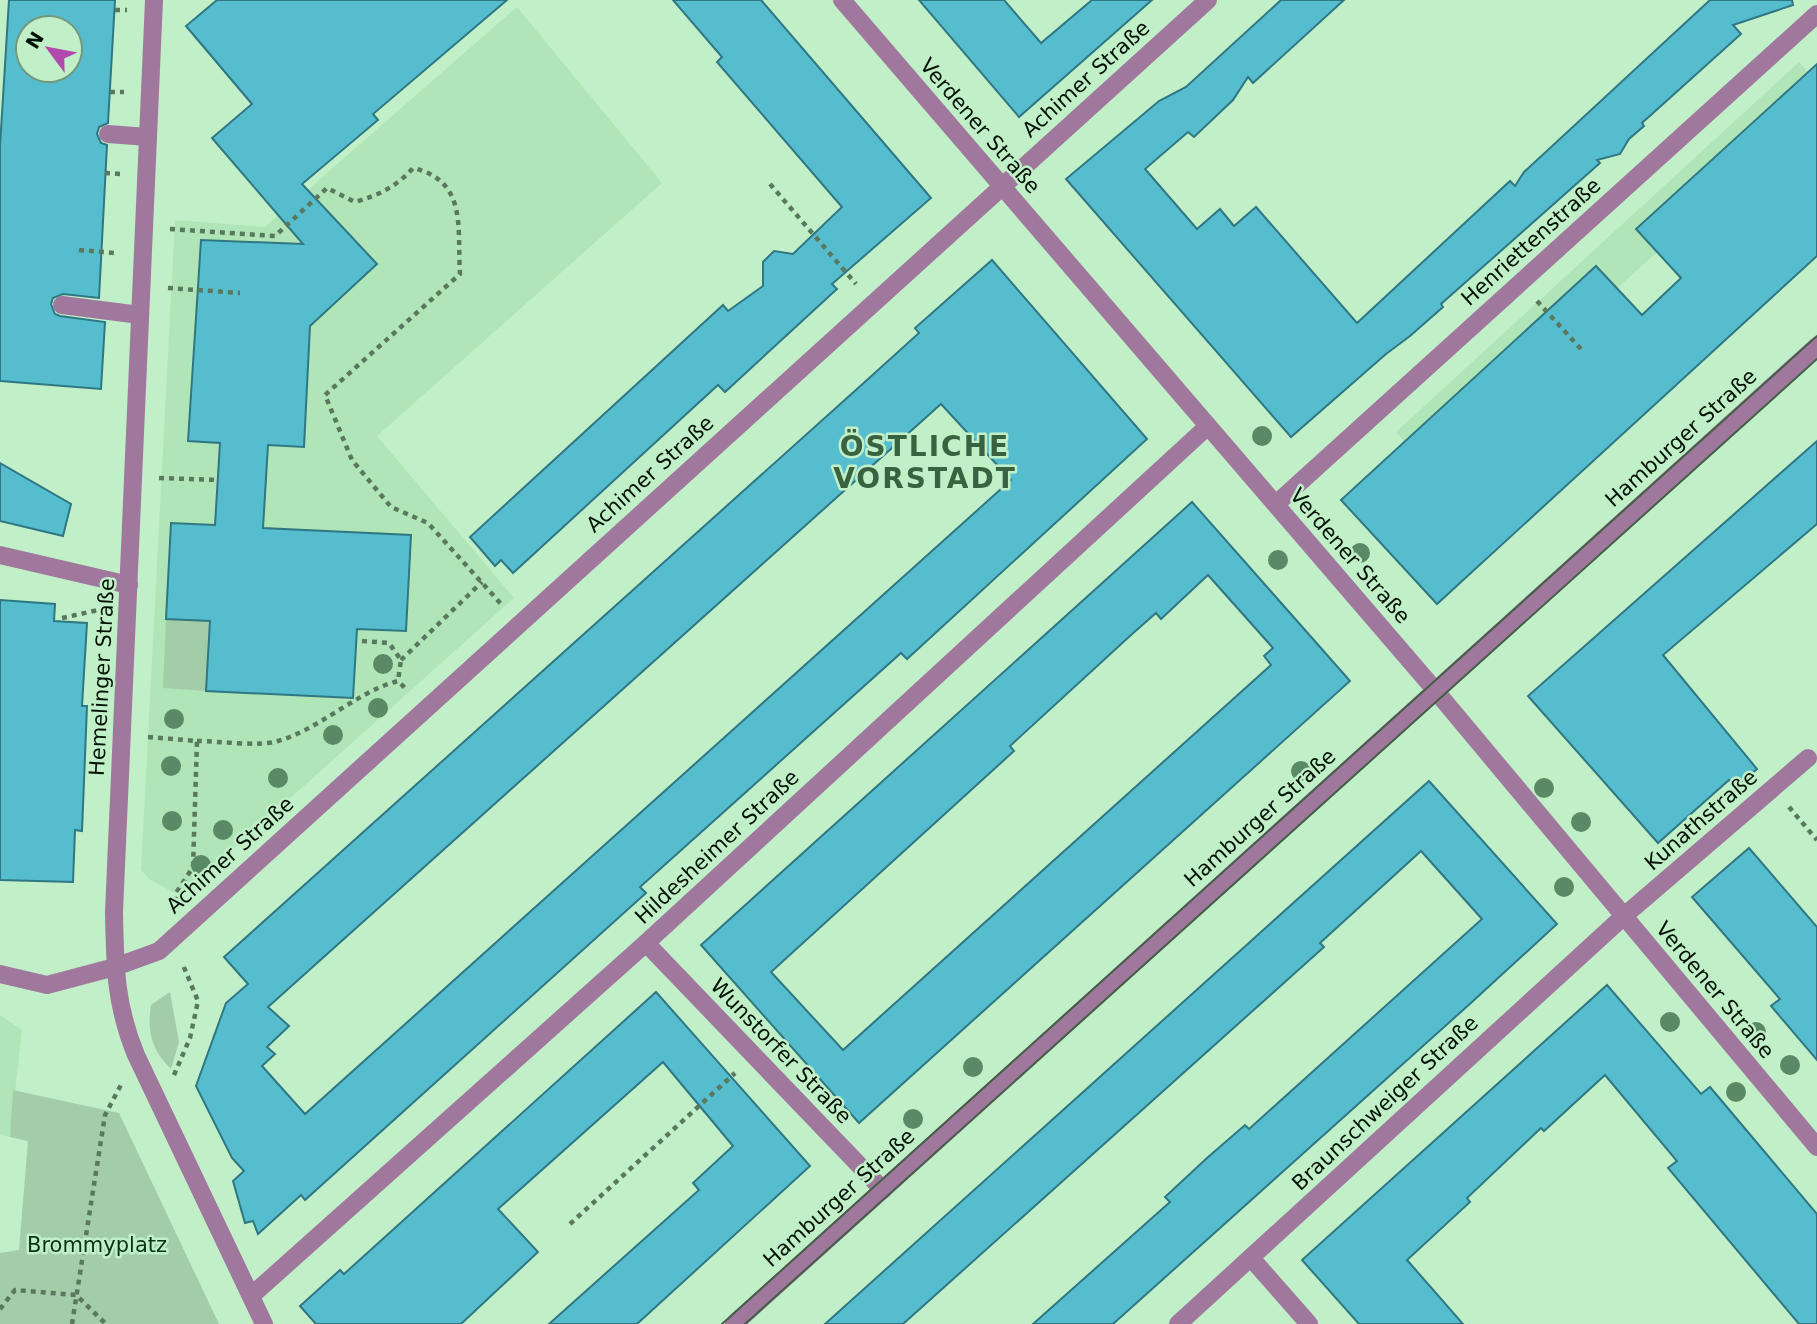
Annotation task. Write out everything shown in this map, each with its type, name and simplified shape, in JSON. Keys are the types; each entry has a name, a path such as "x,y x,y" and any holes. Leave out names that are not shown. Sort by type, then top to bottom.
{"street":[{"name":"Hemelinger Straße","path":"154,0 115,967 121,1020 264,1324"},
{"name":"Verdener Straße","path":"842,0 1434,690 1817,1147"},
{"name":"Achimer Straße","path":"0,974 47,985 115,967 159,951 1208,0"},
{"name":"Henriettenstraße","path":"1276,505 1817,14"},
{"path":"108,134 148,137"},
{"path":"62,305 140,315"},
{"name":"Hamburger Straße","path":"734,1324 1817,346"},
{"name":"Hildesheimer Straße","path":"251,1296 646,943 1208,426"},
{"path":"0,555 129,585"},
{"name":"Kunathstraße","path":"1623,916 1808,758"},
{"name":"Braunschweiger Straße","path":"1178,1324 1623,916"},
{"name":"Wunstorfer Straße","path":"646,943 883,1190"},
{"path":"1251,1258 1308,1324"}],"path":[{"path":"115,10 128,10"},
{"path":"110,92 124,92"},
{"path":"145,219 275,236 327,188 355,202 389,190 413,168 432,173 449,186 457,209 460,274 325,395 352,460 391,507 428,523 519,624"},
{"path":"105,173 122,174"},
{"path":"770,184 853,279 870,305"},
{"path":"79,250 115,253"},
{"path":"1520,283 1581,349"},
{"path":"197,290 240,293"},
{"path":"190,479 218,480"},
{"path":"398,681 401,660 482,582"},
{"path":"62,618 128,607"},
{"path":"362,641 390,643 401,660"},
{"path":"398,681 425,709"},
{"path":"148,737 277,742 356,702 378,686 398,681"},
{"path":"161,1103 190,1038 198,1001 172,939 176,893 193,867 197,741"},
{"path":"1772,788 1817,840"},
{"path":"72,1324 105,1115 136,1055"},
{"path":"570,1224 754,1056"},
{"path":"0,1309 15,1290 76,1295 106,1324"}],"shaded area":[{"path":"517,7 662,183 377,436 514,598 182,895 171,891 149,879 141,870 175,220 265,227"},
{"path":"1799,62 1817,82 1734,182 1469,423 1430,471 1396,432"},
{"path":"0,1015 22,1030 10,1137 0,1135"}],"green space":[{"path":"166,619 357,629 206,691 163,688"},
{"path":"170,992 179,1042 171,1069 159,1055 150,1032 151,1005"},
{"name":"Brommyplatz","path":"13,1090 119,1113 219,1324 0,1324 0,1253 19,1250 28,1141 10,1137"}],"building":[{"path":"9,0 115,0 108,123 99,127 97,134 101,143 107,145 99,298 63,294 53,298 51,304 55,314 60,316 105,322 101,389 0,381 0,146"},
{"path":"217,0 507,0 373,114 378,120 302,184 377,264 310,326 304,447 268,445 263,528 411,535 406,631 357,629 353,698 206,691 210,621 166,619 171,523 215,525 220,443 188,441 201,240 303,244 212,138 252,104 186,26"},
{"path":"673,0 761,0 931,198 832,284 837,289 725,392 718,385 513,573 501,560 495,566 470,537 723,305 728,311 763,286 763,262 774,251 793,254 842,207 717,62 722,57"},
{"path":"919,0 1004,0 1041,43 1092,0 1152,0 1019,117"},
{"path":"1281,0 1344,0 1253,83 1248,77 1233,100 1194,137 1188,132 1145,169 1197,229 1220,209 1234,226 1256,207 1357,323 1510,181 1515,186 1524,172 1710,0 1792,0 1793,5 1733,25 1741,34 1642,123 1644,126 1629,139 1620,154 1597,160 1600,163 1441,304 1443,307 1291,437 1066,179 1159,101 1186,87"},
{"path":"1817,64 1817,256 1437,604 1341,500 1596,266 1642,315 1681,278 1636,229"},
{"path":"992,260 1147,439 907,659 901,653 640,887 646,893 305,1200 301,1195 258,1234 253,1221 245,1223 233,1181 244,1171 232,1158 196,1086 226,1003 248,984 224,957 919,333 915,328","holes":["941,404 1011,480 305,1114 262,1066 275,1054 267,1047 289,1026 268,1007"]},
{"path":"1817,441 1817,524 1663,655 1757,769 1735,787 1729,780 1658,843 1528,696"},
{"path":"0,463 71,504 63,536 0,521"},
{"path":"1192,502 1350,681 859,1123 701,945","holes":["1208,575 1273,648 1264,656 1271,665 843,1050 771,972 1014,751 1010,746 1131,635 1156,613 1161,619"]},
{"path":"0,600 55,604 54,621 87,623 82,706 87,706 82,831 75,830 73,882 0,880"},
{"path":"1429,781 1557,924 1472,1002 1113,1324 1033,1324 1170,1202 1165,1197 1207,1158 1245,1125 1249,1129 1482,919 1421,851 1320,943 1324,947 903,1324 825,1324"},
{"path":"1749,848 1817,927 1817,1060 1771,1006 1780,999 1692,897"},
{"path":"1607,985 1701,1094 1710,1087 1817,1214 1817,1324 1799,1324 1668,1168 1677,1161 1605,1075 1544,1131 1541,1128 1467,1198 1470,1202 1407,1260 1463,1324 1359,1324 1302,1260"},
{"path":"656,992 810,1166 637,1324 549,1324 699,1190 693,1183 733,1146 663,1062 498,1209 538,1252 461,1324 316,1324 300,1306 340,1270 344,1274"}],"tram line":[{"path":"722,1324 1817,336"},
{"path":"745,1324 1817,359"}],"district":[{"name":"ÖSTLICHE VORSTADT","path":"925,462"}]}
